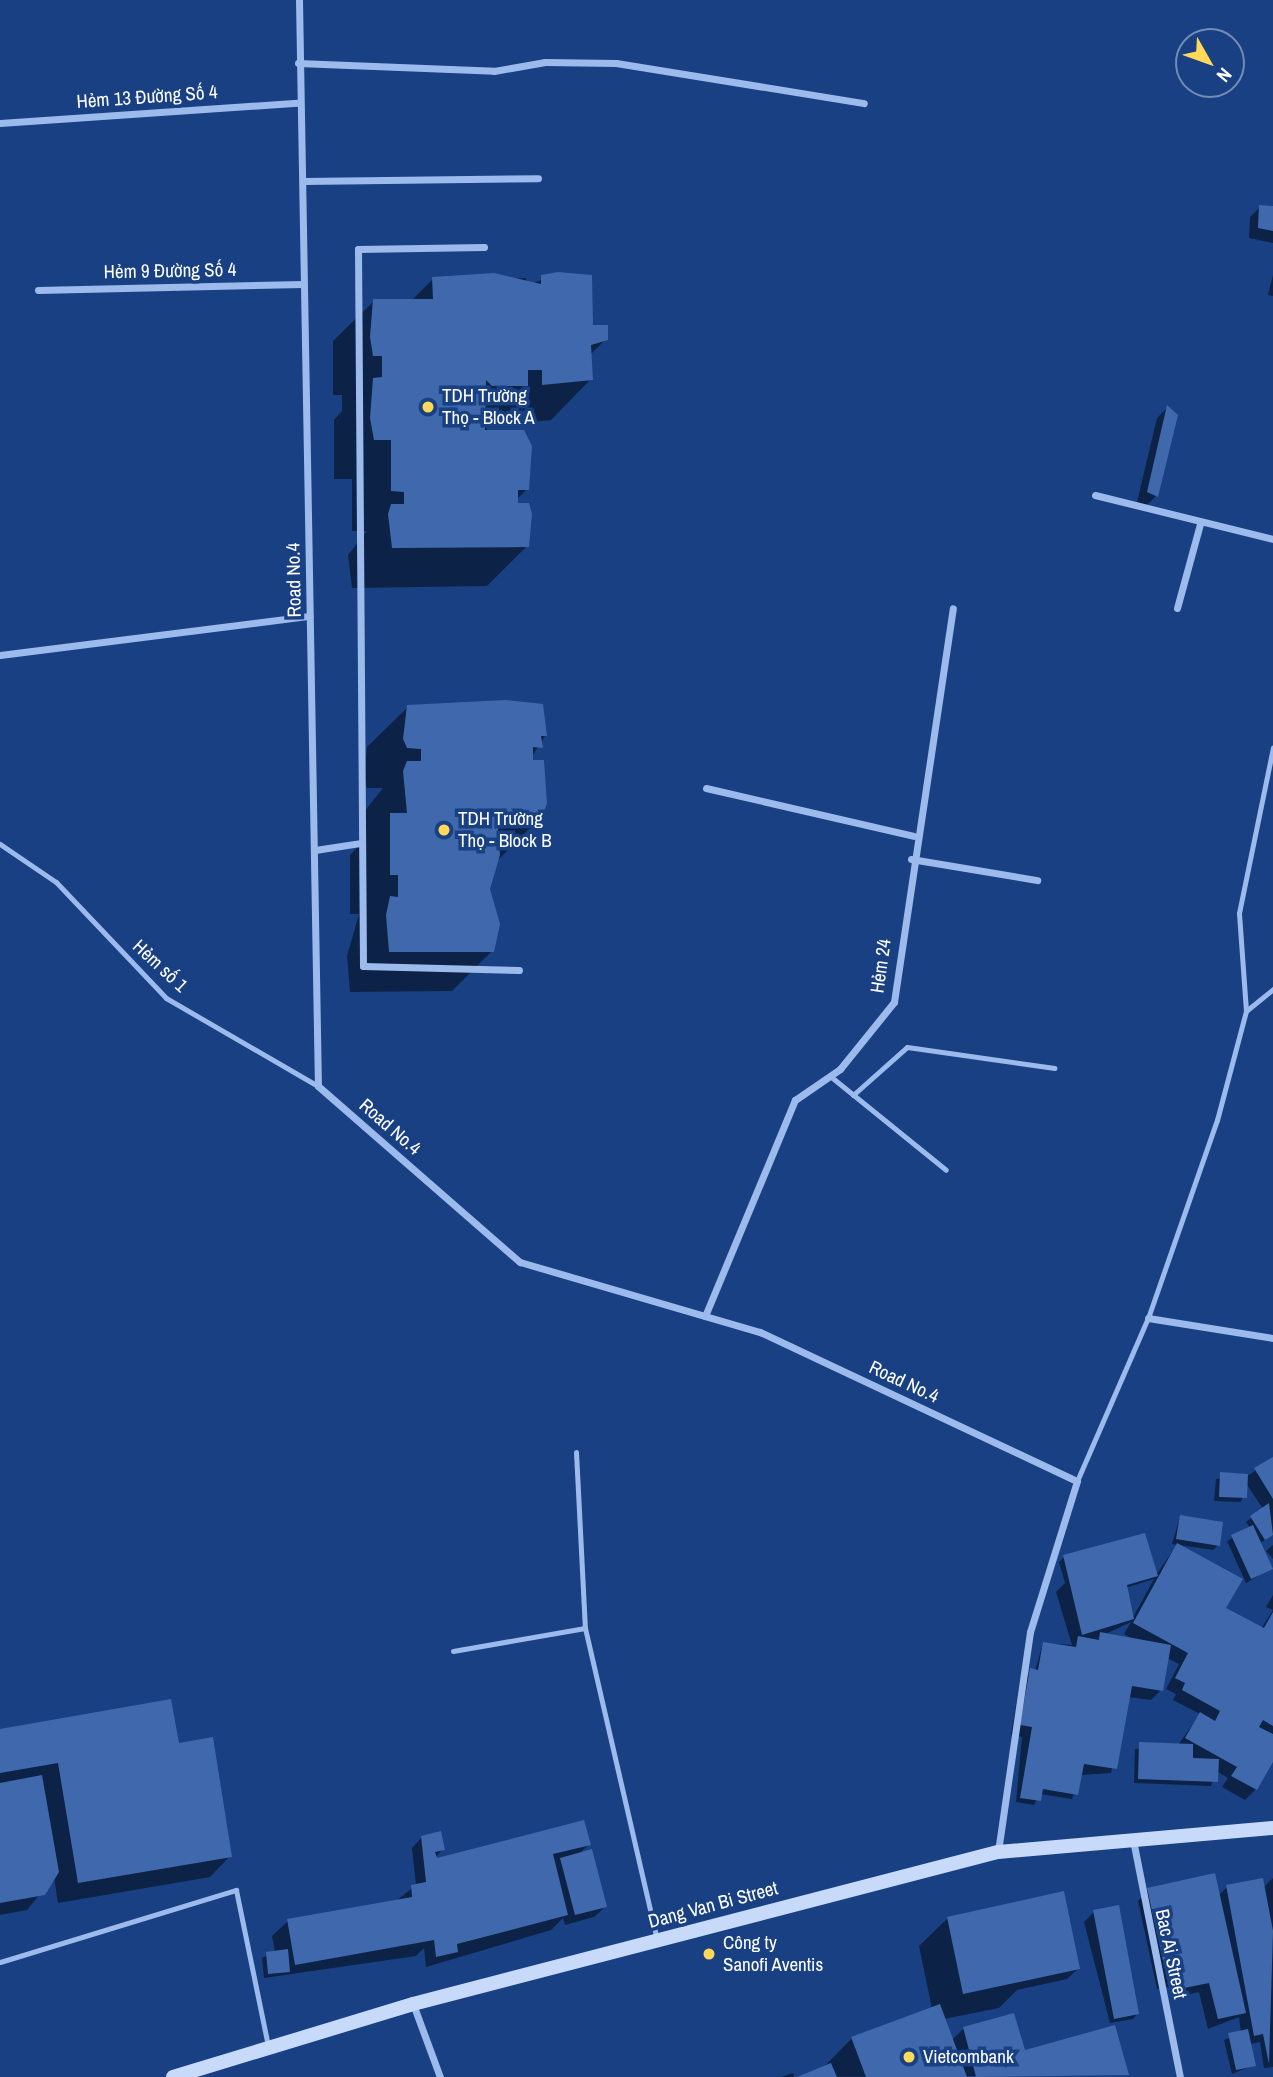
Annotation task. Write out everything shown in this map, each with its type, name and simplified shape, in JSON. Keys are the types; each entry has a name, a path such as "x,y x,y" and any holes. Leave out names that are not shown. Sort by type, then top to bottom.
{"main road":[{"name":"Dang Van Bi Street","path":"173,2077 413,2004 998,1852 1132,1836 1273,1828"}],"street":[{"name":"Road No.4","path":"299,0 297,103 303,181 317,1086 520,1262 760,1332 1077,1481"},
{"path":"298,63 494,71 545,62 616,63 864,103"},
{"name":"Hẻm 13 Đường Số 4","path":"0,123 297,103"},
{"path":"303,181 538,178"},
{"path":"484,247 358,249 363,967 519,970"},
{"name":"Hẻm 9 Đường Số 4","path":"38,290 303,284"},
{"path":"1096,495 1200,524 1273,539"},
{"path":"1177,608 1200,524"},
{"name":"Hẻm 24","path":"705,1316 796,1100 830,1076 894,1002 914,836 953,608"},
{"path":"0,655 310,616"},
{"path":"706,788 914,836"},
{"path":"314,850 361,843"},
{"path":"911,859 1037,880"},
{"path":"1148,1318 1273,1338"},
{"path":"998,1852 1030,1632 1077,1481"},
{"name":"Bac Ai Street","path":"1132,1836 1180,2077"},
{"path":"413,2004 440,2077"}],"lane":[{"path":"1077,1481 1148,1318 1217,1120 1246,1012 1239,913 1273,747"},
{"name":"Hẻm số 1","path":"0,844 56,882 166,998 317,1086"},
{"path":"1246,1012 1273,989"},
{"path":"853,1095 907,1047 1055,1068"},
{"path":"830,1076 946,1170"},
{"path":"576,1452 585,1628 657,1939"},
{"path":"453,1651 585,1628"},
{"path":"0,1962 236,1890 268,2047"}],"building":[{"path":"1259,205 1273,206 1273,231 1258,228"},
{"name":"TDH Trường Thọ - Block A","path":"558,272 592,275 593,325 608,325 608,340 591,345 593,380 542,385 542,370 528,370 528,386 492,386 486,380 485,430 524,430 532,446 529,490 518,490 518,503 529,503 532,514 529,547 392,548 388,514 391,504 404,504 404,492 391,491 391,440 374,440 370,418 373,378 382,377 382,356 373,356 370,337 373,299 433,299 432,277 494,273 541,284 541,275"},
{"path":"1167,405 1178,415 1158,497 1147,492"},
{"name":"TDH Trường Thọ - Block B","path":"505,700 543,704 547,736 541,736 543,748 533,747 533,760 544,760 547,804 540,821 497,817 500,855 490,889 500,924 494,952 389,952 386,915 390,896 398,897 398,875 390,875 390,813 407,813 403,771 407,761 421,761 421,749 407,748 403,739 407,705"},
{"path":"1273,1457 1273,1499 1254,1468"},
{"path":"1220,1472 1248,1474 1247,1498 1219,1497"},
{"path":"1269,1503 1273,1535 1265,1540 1250,1516"},
{"path":"1180,1515 1223,1522 1220,1546 1176,1539"},
{"path":"1253,1525 1273,1569 1251,1579 1231,1535"},
{"path":"1145,1533 1158,1576 1127,1585 1134,1619 1082,1635 1063,1555"},
{"path":"1177,1543 1243,1579 1226,1608 1264,1628 1273,1612 1273,1726 1263,1720 1259,1727 1273,1734 1273,1762 1257,1790 1231,1776 1237,1767 1185,1738 1200,1712 1215,1721 1220,1711 1182,1690 1185,1683 1175,1678 1188,1653 1133,1623"},
{"path":"1100,1632 1171,1645 1163,1691 1132,1686 1117,1769 1084,1764 1078,1795 1043,1789 1041,1801 1020,1798 1032,1727 1020,1725 1030,1668 1038,1670 1043,1642 1076,1647 1078,1636 1099,1640"},
{"path":"171,1699 179,1743 213,1737 232,1857 78,1883 58,1763 0,1773 0,1729"},
{"path":"1139,1742 1193,1744 1193,1758 1219,1759 1218,1782 1138,1779"},
{"path":"42,1775 59,1872 45,1895 0,1903 0,1783"},
{"path":"584,1820 591,1845 553,1854 568,1915 457,1944 458,1952 436,1957 434,1940 295,1965 287,1919 412,1897 411,1885 426,1882 421,1836 441,1831 445,1850 435,1852 437,1858"},
{"path":"592,1849 607,1907 575,1915 560,1858"},
{"path":"1215,1873 1246,2013 1218,2019 1209,1983 1184,1988 1181,1976 1167,1979 1147,1888"},
{"path":"1263,1878 1273,1931 1269,2064 1263,2034 1254,2036 1226,1885"},
{"path":"1064,1891 1080,1969 963,1994 947,1917"},
{"path":"1119,1905 1139,2014 1114,2019 1093,1910"},
{"path":"288,1949 290,1972 268,1974 266,1952"},
{"name":"Vietcombank","path":"940,2004 967,2077 866,2077 851,2037"},
{"path":"1014,2013 1025,2050 1115,2025 1129,2075 976,2077 963,2027"},
{"path":"1248,2029 1256,2066 1236,2070 1228,2033"},
{"path":"831,2063 837,2077 797,2077"}],"place":[{"name":"TDH Trường Thọ - Block A","path":"428,407"},
{"name":"TDH Trường Thọ - Block B","path":"444,830"},
{"name":"Công ty Sanofi Aventis","path":"709,1954"},
{"name":"Vietcombank","path":"909,2057"}]}
